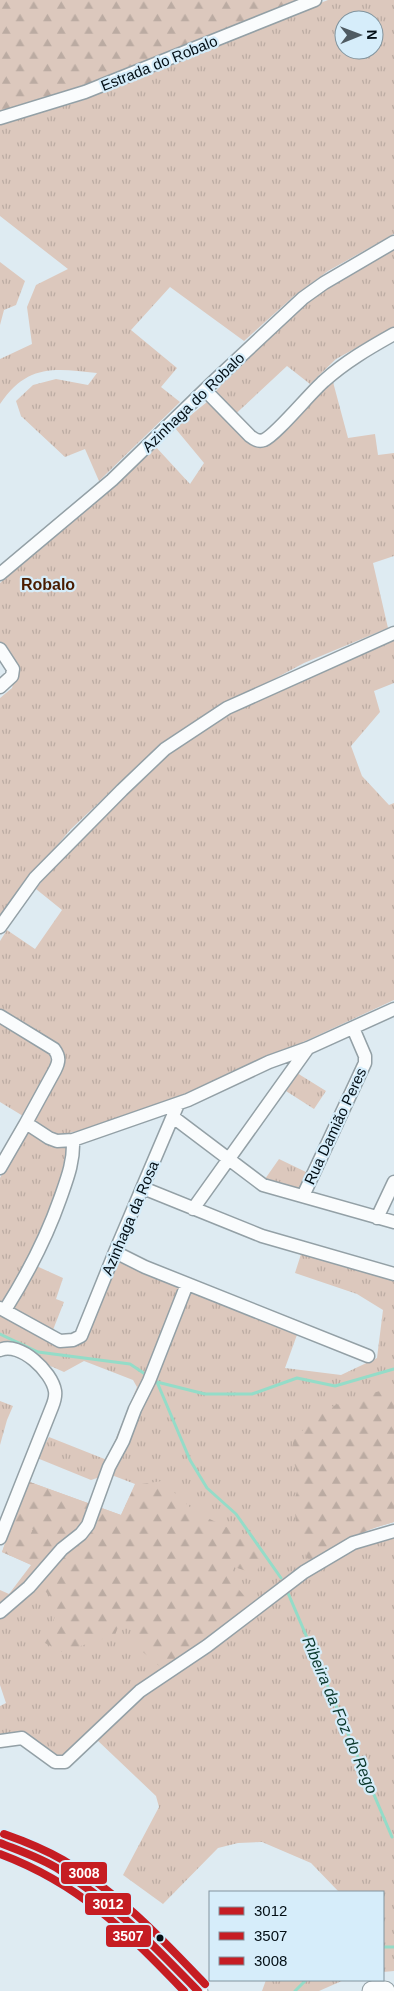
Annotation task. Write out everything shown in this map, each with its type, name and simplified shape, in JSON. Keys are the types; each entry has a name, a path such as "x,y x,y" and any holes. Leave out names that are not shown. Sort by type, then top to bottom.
{"main road":[{"path":"0,1843 43,1860 100,1895 198,1991"},
{"path":"372,1991 385,1991"}],"street":[{"name":"Estrada do Robalo","path":"0,118 85,92 315,0"},
{"name":"Azinhaga do Robalo","path":"0,574 112,480 303,298 324,283 394,242"},
{"path":"205,390 250,436 257,440 264,440 323,382 364,352 394,334"},
{"path":"0,927 35,878 165,749 227,708 394,633"},
{"path":"0,649 13,669 12,676 0,687"},
{"path":"26,1123 49,1138 73,1140 178,1104 268,1062 308,1048 394,1009"},
{"path":"0,1016 54,1049 58,1055 59,1062 0,1168"},
{"name":"Rua Damião Peres","path":"303,1196 365,1063 365,1056 353,1028"},
{"path":"193,1208 308,1048"},
{"name":"Azinhaga da Rosa","path":"2,1309 60,1341 77,1339 84,1332 115,1252 178,1104"},
{"path":"173,1117 263,1185 394,1222"},
{"path":"2,1309 34,1262 54,1217 71,1169 74,1155 73,1140"},
{"path":"377,1218 394,1182"},
{"path":"143,1188 241,1229 281,1243 394,1274"},
{"path":"115,1252 145,1267 368,1356"},
{"path":"0,1612 29,1587 62,1549 81,1534 88,1525 110,1467 123,1442 135,1409 149,1381 187,1284"},
{"path":"0,1350 13,1349 32,1358 48,1374 56,1392 52,1407 0,1538"},
{"path":"0,1741 22,1738 55,1762 65,1762 140,1691 207,1646 304,1572 353,1543 394,1530"}],"green space":[{"path":"0,0 305,0 84,100 0,122"},
{"path":"328,0 394,0 394,234 328,271 294,296 244,341 170,287 131,330 177,368 161,387 180,402 99,481 85,449 65,457 21,416 16,401 33,385 56,379 88,385 97,373 55,370 31,375 10,391 0,404 0,359 32,344 27,307 36,285 68,269 0,216 0,124 84,100 161,66"},
{"path":"394,249 394,327 336,359 310,384 287,366 228,421 247,439 283,429 333,382 348,438 375,434 378,455 394,453 394,556 373,563 388,628 304,663 201,718 143,761 70,830 11,901 0,921 0,698 12,688 16,672 0,646 0,583 155,446 190,484 204,463 175,428 207,402 237,366 310,299 343,277"},
{"path":"0,262 25,281 16,305 4,310 0,325"},
{"path":"394,637 394,683 374,691 380,712 351,746 362,776 389,805 394,803 394,1000 202,1091 101,1126 60,1135 38,1126 33,1118 62,1054 0,1012 0,941 7,930 35,949 62,910 36,889 58,860 159,763 196,732 246,705"},
{"path":"0,1022 50,1050 51,1065 23,1116 0,1102"},
{"path":"297,1073 326,1091 314,1109 286,1091"},
{"path":"26,1130 80,1140 32,1264 63,1278 56,1299 64,1302 49,1340 63,1348 81,1342 115,1257 298,1332 285,1368 341,1375 377,1358 383,1310 357,1294 295,1273 302,1251 394,1277 394,1522 373,1528 329,1548 309,1562 248,1613 64,1757 41,1747 0,1739 0,1706 6,1703 0,1685 0,1590 9,1594 31,1565 2,1552 27,1481 121,1515 135,1484 109,1474 91,1480 37,1458 49,1437 107,1460 137,1387 133,1380 84,1361 64,1372 3,1345 0,1346 0,1178"},
{"path":"279,1159 308,1173 301,1187 296,1189 265,1179"},
{"path":"394,1387 394,1522 350,1538 309,1562 297,1535 294,1501 300,1482 291,1453 294,1438 311,1423 319,1412 348,1400"},
{"path":"0,1401 13,1406 0,1445"},
{"path":"27,1481 121,1515 135,1485 162,1481 195,1512 239,1533 263,1554 256,1574 234,1567 229,1579 255,1607 164,1670 137,1647 134,1626 120,1622 115,1635 62,1652 43,1642 56,1612 52,1600 39,1585 42,1564 32,1565 2,1552 8,1535 27,1542 33,1529 13,1521"},
{"path":"394,1536 394,1971 384,1972 384,1891 338,1891 311,1863 262,1842 238,1843 218,1848 163,1904 123,1875 159,1807 156,1796 96,1739 140,1695 302,1579 361,1544"},
{"path":"266,1981 342,1981 319,1991 262,1991"}],"waterway":[{"name":"Ribeira da Foz do Rego","path":"0,1334 38,1352 130,1364 148,1376"},
{"path":"157,1382 205,1394 252,1394 297,1378 335,1386 394,1369"},
{"name":"Ribeira da Foz do Rego","path":"154,1379 157,1382 190,1460 207,1488 236,1514 281,1578"},
{"name":"Ribeira da Foz do Rego","path":"288,1593 392,1837"},
{"path":"384,1947 394,1947"},
{"path":"295,1991 305,1981"}],"transit line":[{"name":"3008","path":"4,1834 56,1856 121,1901 156,1933 205,1984"},
{"name":"3012","path":"0,1843 53,1866 98,1896 133,1926 198,1991"},
{"name":"3507","path":"0,1854 54,1880 100,1911 142,1948 184,1991"}],"district":[{"name":"Robalo","path":"48,584"}]}
